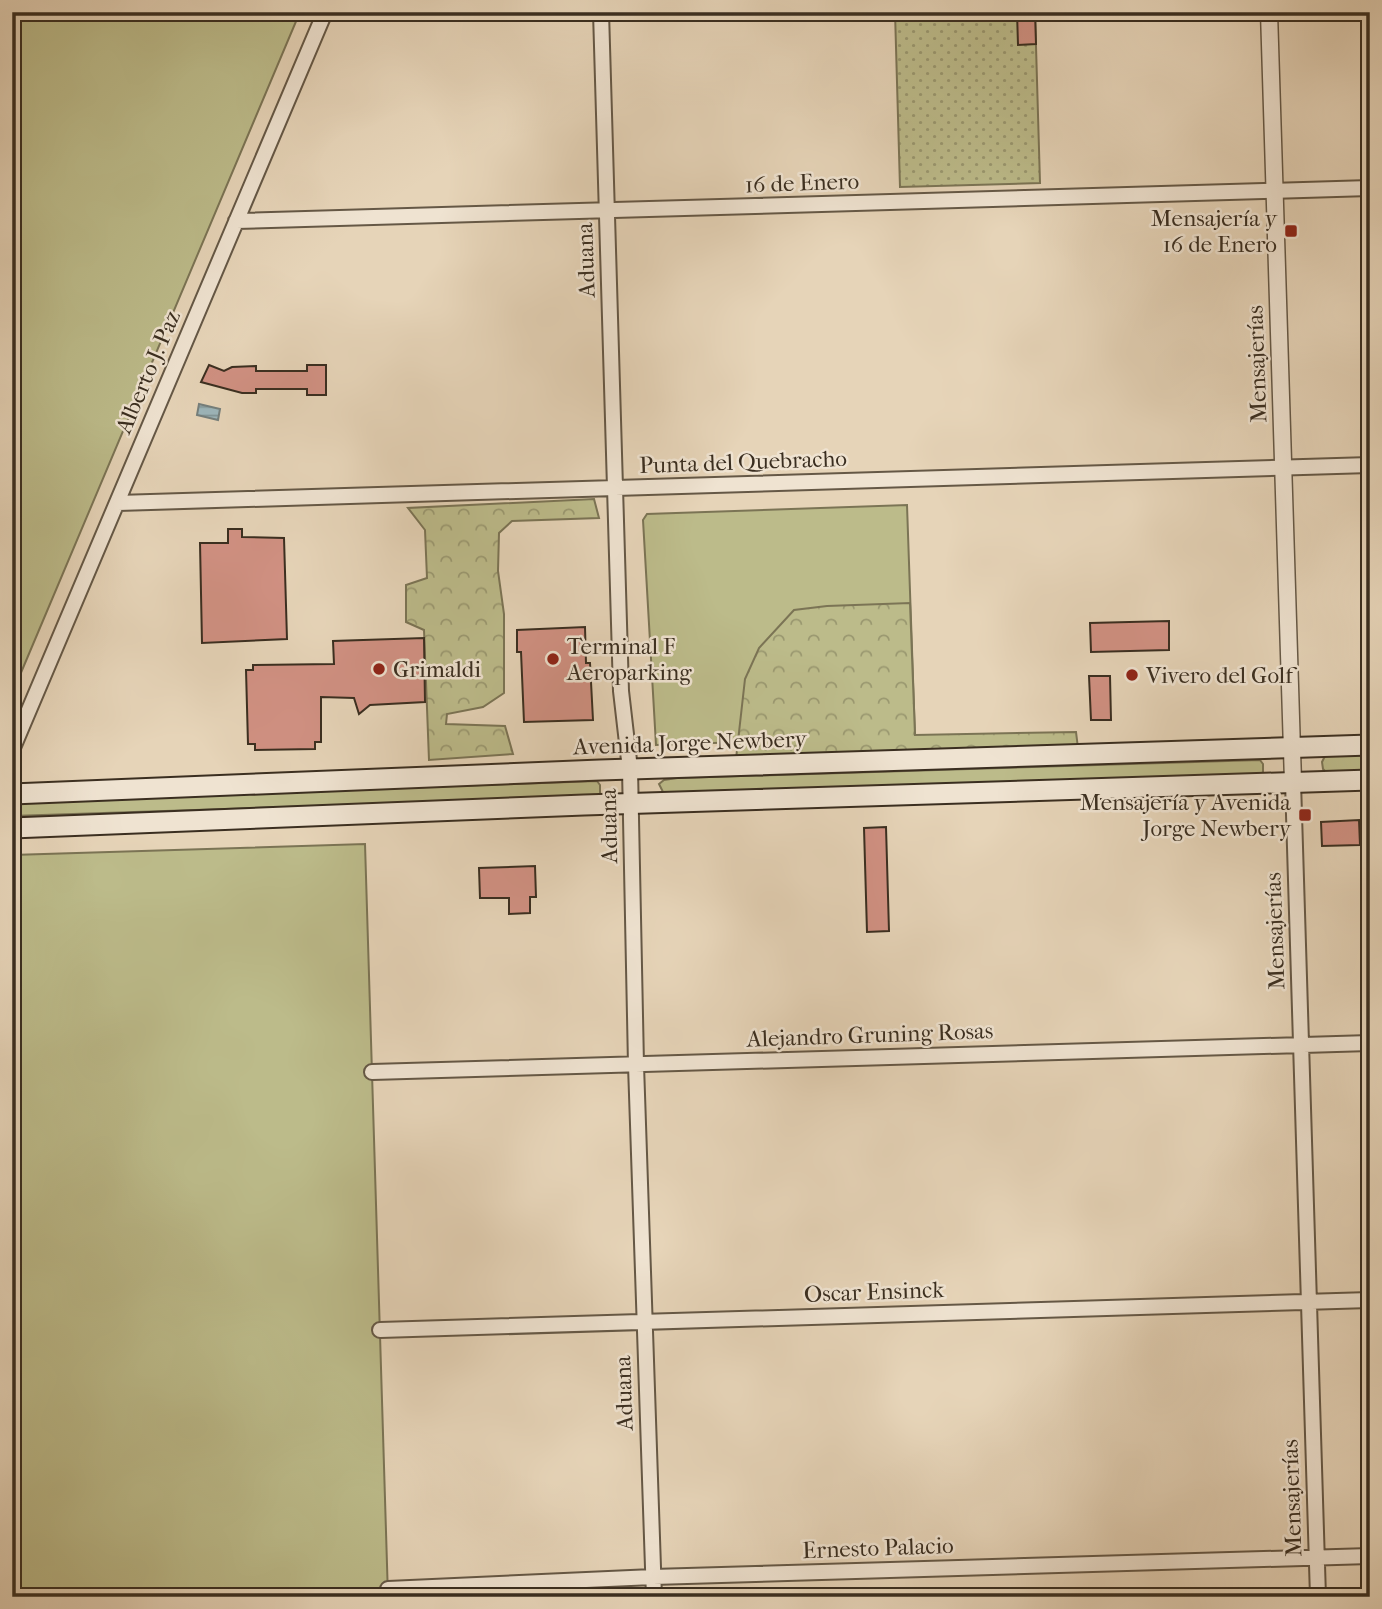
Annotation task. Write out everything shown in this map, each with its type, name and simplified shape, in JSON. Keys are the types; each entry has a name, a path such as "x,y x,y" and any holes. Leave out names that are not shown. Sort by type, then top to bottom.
{"main road":[{"name":"Avenida Jorge Newbery","path":"12,794 631,769 1370,745"},
{"path":"12,828 631,804 1370,780"}],"street":[{"name":"Alberto J. Paz","path":"12,750 325,12"},
{"name":"Aduana","path":"601,12 621,691 631,769 636,1065 654,1597"},
{"name":"Mensajerías","path":"1269,12 1318,1597"},
{"name":"16 de Enero","path":"236,221 1370,188"},
{"name":"Punta del Quebracho","path":"118,503 1370,466"},
{"name":"Alejandro Gruning Rosas","path":"372,1072 1370,1043"},
{"name":"Oscar Ensinck","path":"380,1330 1370,1300"},
{"name":"Ernesto Palacio","path":"388,1589 653,1577 1370,1556"}],"green space":[{"path":"12,12 300,12 12,694"},
{"path":"895,12 1035,12 1040,183 900,187"},
{"path":"594,499 599,518 512,521 499,533 498,571 504,614 504,693 483,707 447,714 446,724 505,726 513,754 429,760 424,630 406,622 406,585 427,578 425,530 408,508"},
{"path":"907,505 915,736 656,745 643,520 647,514"},
{"path":"910,603 915,735 1076,732 1078,748 736,759 745,679 759,648 794,610"},
{"path":"1370,755 1370,771 1326,772 1323,769 1325,756"},
{"path":"1260,760 1263,772 1258,776 664,794 659,784 664,780 677,778"},
{"path":"597,781 600,794 594,797 12,816 12,802"},
{"path":"365,844 388,1597 12,1597 12,855"}],"water":[{"path":"199,404 220,409 218,420 197,415"}],"building":[{"path":"1017,12 1035,12 1036,44 1018,45"},
{"path":"209,365 224,371 232,367 256,366 256,371 307,371 307,365 326,365 326,395 307,395 307,389 256,389 256,393 242,393 201,382"},
{"path":"228,529 242,529 242,537 284,538 287,639 202,643 200,543 228,543"},
{"path":"1169,621 1169,650 1091,652 1090,623"},
{"path":"585,627 593,720 524,722 521,652 517,652 517,630"},
{"path":"424,638 425,702 370,705 359,714 354,698 321,697 321,742 315,742 315,749 255,750 255,744 248,744 246,670 253,670 253,665 334,664 333,641"},
{"path":"1089,676 1110,676 1111,720 1091,720"},
{"path":"1359,820 1360,845 1322,846 1321,822"},
{"path":"886,827 889,931 867,932 864,828"},
{"path":"535,866 536,897 530,897 530,913 509,914 509,898 480,898 479,868"}],"place":[{"name":"Mensajería y 16 de Enero","path":"1291,231"},
{"name":"Terminal F Aeroparking","path":"553,659"},
{"name":"Grimaldi","path":"379,669"},
{"name":"Vivero del Golf","path":"1132,675"},
{"name":"Mensajería y Avenida Jorge Newbery","path":"1305,815"}]}
